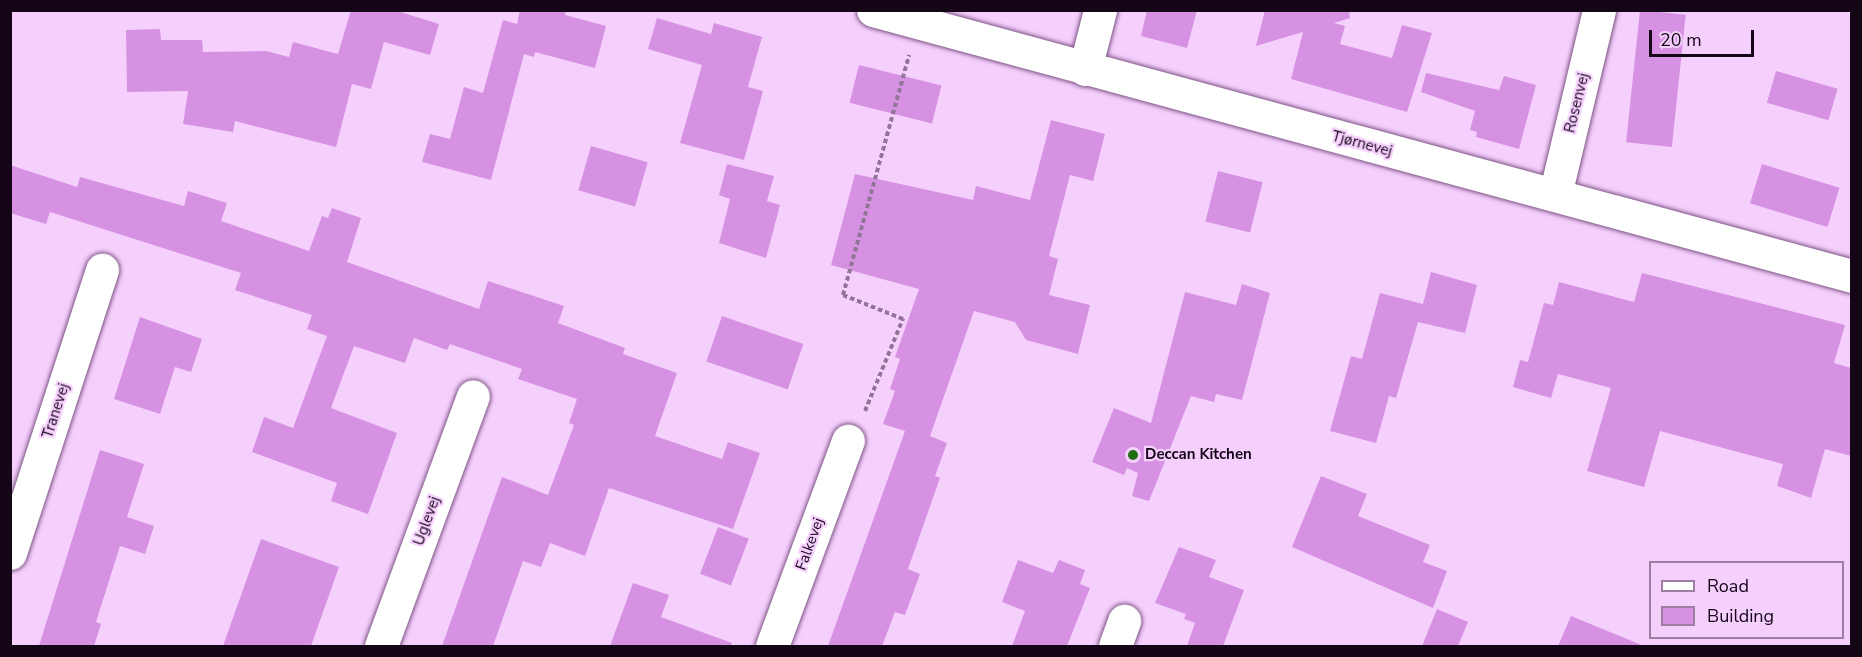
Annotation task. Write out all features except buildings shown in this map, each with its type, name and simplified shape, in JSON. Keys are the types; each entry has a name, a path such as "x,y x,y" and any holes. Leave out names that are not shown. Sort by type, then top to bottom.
{"street":[{"name":"Tjørnevej","path":"873,10 1851,276"},
{"path":"1085,69 1100,10"},
{"name":"Rosenvej","path":"1555,195 1599,10"},
{"name":"Tranevej","path":"10,553 102,270"},
{"name":"Uglevej","path":"381,646 473,396"},
{"name":"Falkevej","path":"772,646 848,441"}],"path":[{"path":"848,441 876,391 903,319 843,295 918,23"}],"place":[{"name":"Deccan Kitchen","path":"1133,455"}]}
